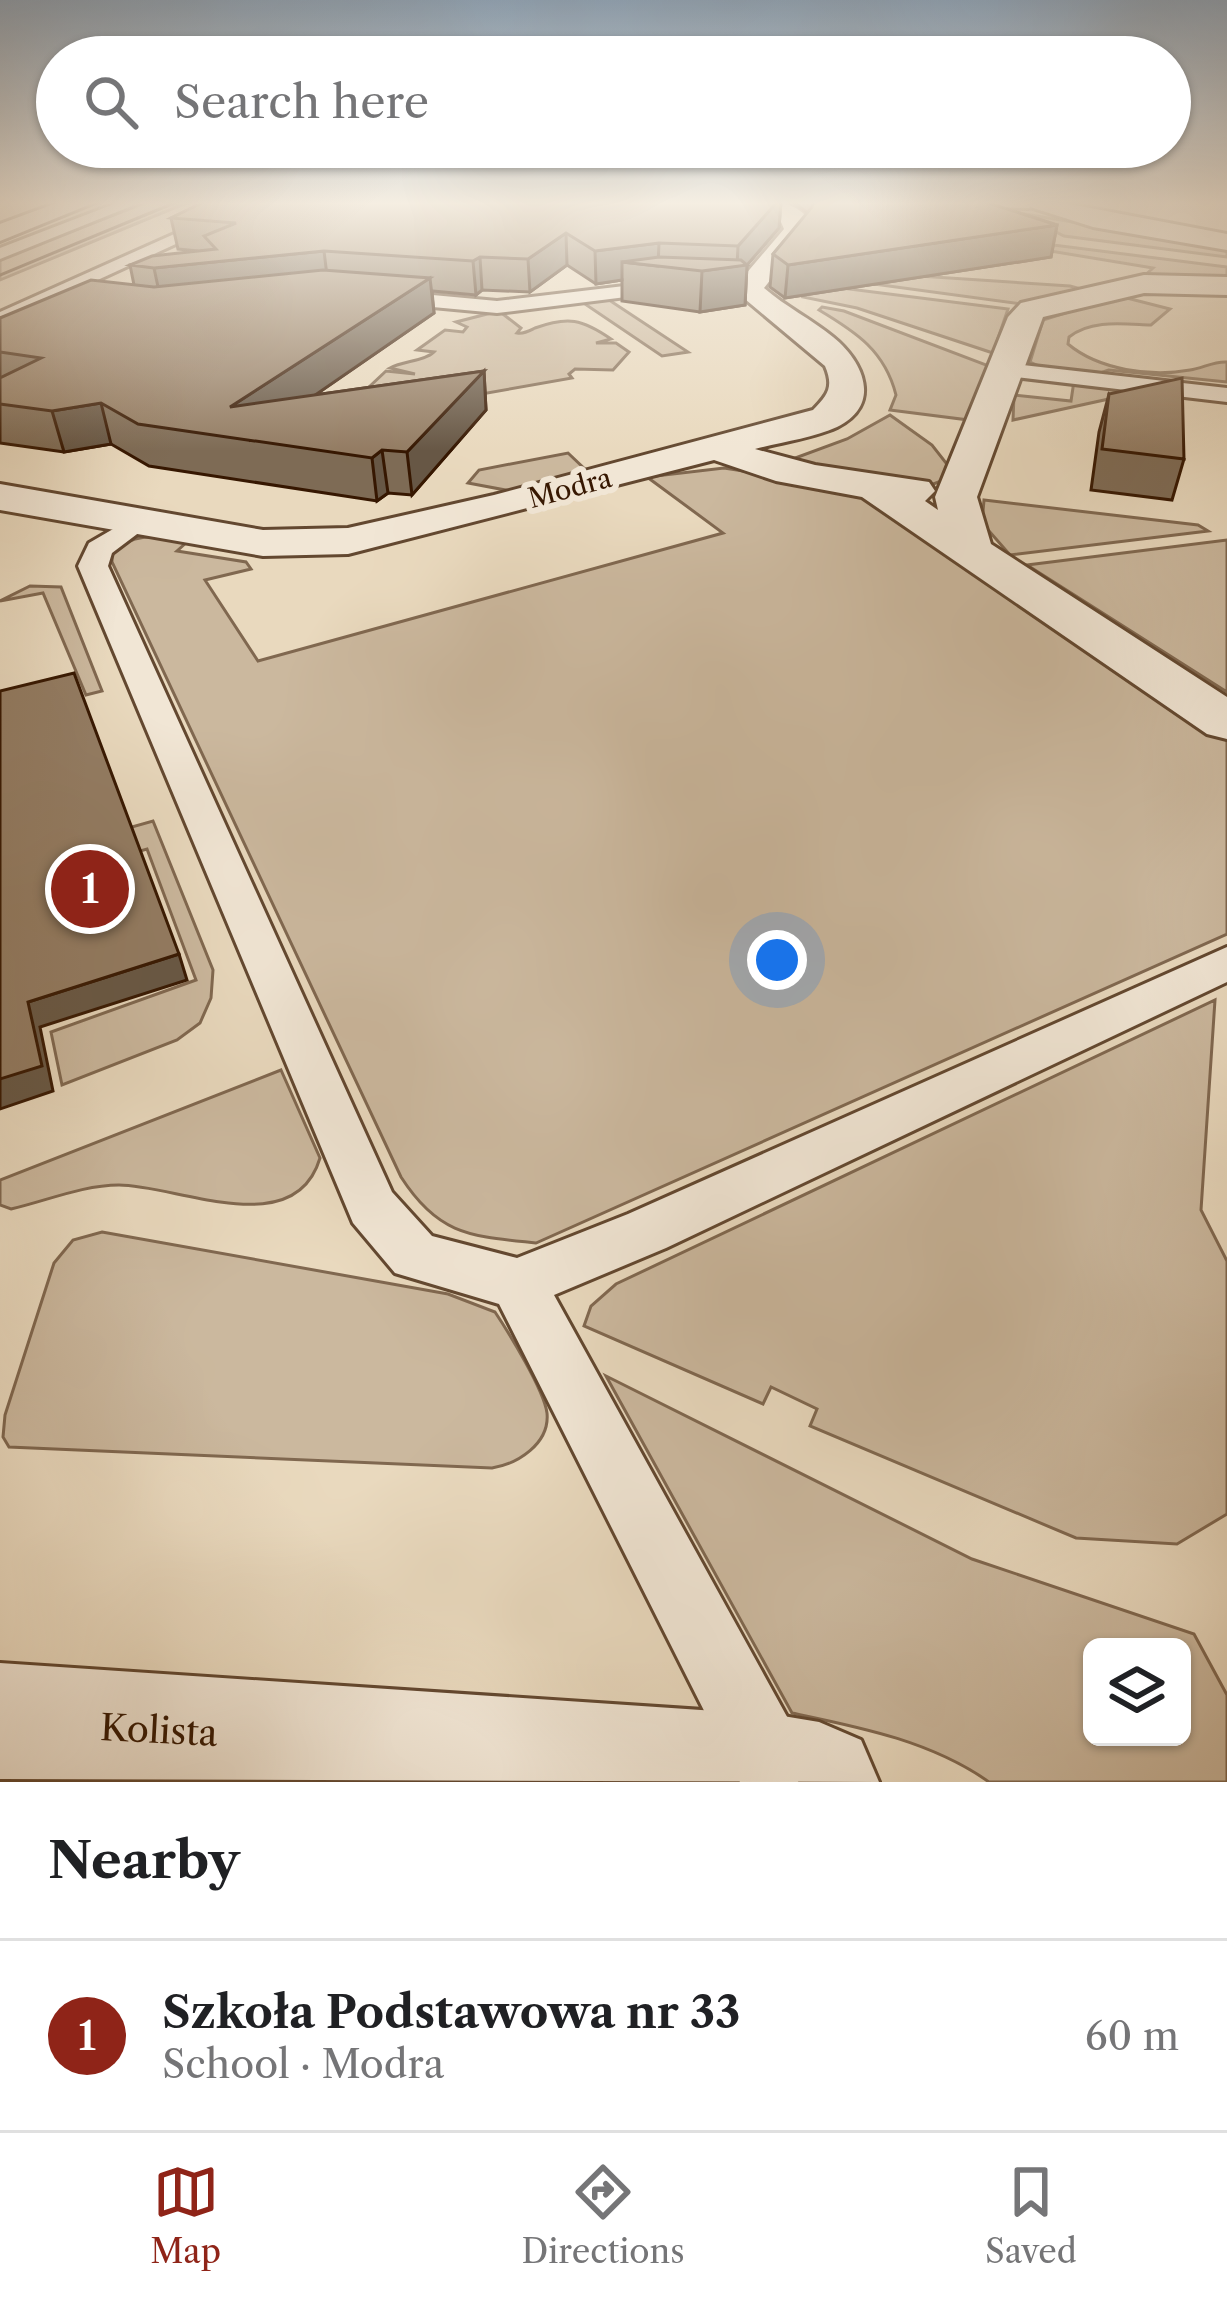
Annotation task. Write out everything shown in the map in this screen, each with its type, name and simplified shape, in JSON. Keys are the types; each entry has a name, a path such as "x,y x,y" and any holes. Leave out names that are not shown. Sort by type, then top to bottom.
{"street":[{"name":"Modra","path":"0,497 263,543 348,541 720,448 826,418 844,406 849,391 846,374 828,346 739,288 743,284"},
{"path":"969,547 956,497 1006,370 1017,328 1032,310 1143,284"},
{"path":"1151,284 1227,286"},
{"path":"720,448 765,467 956,497"},
{"path":"872,485 1227,722"},
{"name":"Kolista","path":"0,1721 798,1778"}],"lane":[{"path":"0,319 78,284"},
{"path":"353,293 491,307 652,286 696,286"},
{"path":"47,298 93,304"},
{"path":"1006,370 1227,395"},
{"path":"139,521 99,549 93,566 372,1207 415,1256 518,1284 647,1231 1227,963"},
{"path":"518,1284 798,1778"}],"shaded area":[{"path":"811,284 1008,309 993,353 857,308 803,297"},
{"path":"875,284 1042,284 1081,289 1021,304"},
{"path":"603,296 688,352 662,356 585,304 585,300"},
{"path":"1119,296 1170,309 1151,325 1087,327 1069,337 1068,344 1095,360 1142,372 1175,372 1227,362 1227,382 1109,370 1069,374 1030,362 1043,320"},
{"path":"822,307 989,366 969,420 890,410 896,395 885,366 857,335 819,310"},
{"path":"499,311 521,328 517,333 575,322 611,339 596,343 616,343 629,352 613,370 575,369 569,374 572,378 334,420 386,371 415,374 390,368 430,355 434,352 417,350 445,330 463,332 467,327 456,322"},
{"path":"1074,381 1131,387 1136,393 1013,420 1014,395 1071,401"},
{"path":"890,415 932,445 950,468 947,479 925,487 779,464 847,439"},
{"path":"568,453 589,473 516,492 468,483 479,470"},
{"path":"724,468 854,488 1227,738 1227,934 536,1243 458,1230 429,1211 401,1177 112,554 129,541 157,537 187,542 177,551 246,562 251,569 205,580 258,661 723,533 647,477"},
{"path":"984,500 1198,525 1208,531 1010,555 982,523"},
{"path":"1227,540 1227,692 1027,565"},
{"path":"30,586 61,587 102,691 86,695 43,593 0,601"},
{"path":"153,821 213,970 211,998 200,1023 177,1040 62,1085 51,1032 196,980 147,849 0,890 0,864"},
{"path":"1215,1000 1201,1210 1227,1261 1227,1514 1177,1544 1076,1538 810,1426 817,1409 771,1387 763,1404 584,1326 591,1306 616,1284"},
{"path":"281,1070 320,1158 307,1184 286,1198 261,1204 232,1203 119,1185 78,1190 11,1209 0,1205 0,1180"},
{"path":"102,1232 448,1294 495,1312 540,1390 547,1413 543,1434 521,1457 492,1468 9,1447 3,1437 5,1415 54,1263 73,1240"},
{"path":"606,1376 972,1559 1194,1634 1227,1695 1227,1782 989,1782 943,1756 868,1730 792,1713"}],"building":[{"path":"81,284 420,284 230,407 484,371 407,452 382,450 372,458 138,424 101,403 52,411 0,404 0,378 41,358 0,352 0,318"},
{"path":"1182,378 1184,459 1102,449 1109,394"},
{"path":"74,673 179,954 28,1002 42,1066 0,1079 0,691"}],"place":[{"name":"Szkoła Podstawowa nr 33","path":"90,889"}]}
